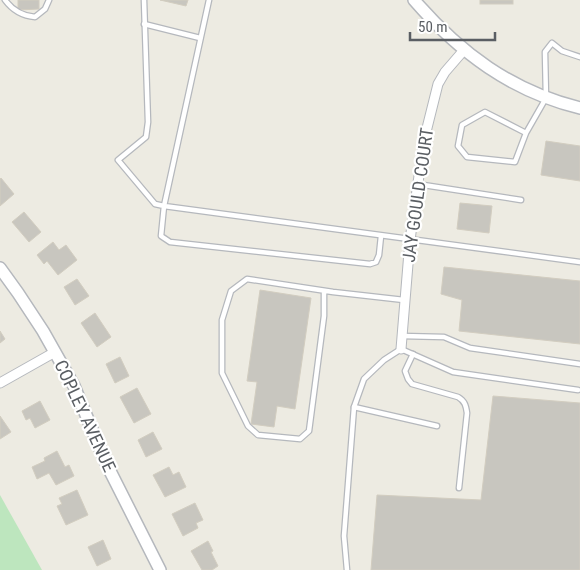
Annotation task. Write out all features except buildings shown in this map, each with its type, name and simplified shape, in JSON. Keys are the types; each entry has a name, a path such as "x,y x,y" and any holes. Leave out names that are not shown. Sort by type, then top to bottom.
{"street":[{"path":"414,0 440,29 483,65 502,77 546,98 580,108"},
{"name":"JAY GOULD COURT","path":"400,349 410,240 424,140 435,92 445,72 464,50"},
{"name":"COPLEY AVENUE","path":"0,268 18,293 74,386 110,472 160,570"},
{"path":"0,383 55,352"}],"lane":[{"path":"5,0 24,16 35,17 45,9 49,0"},
{"path":"144,0 148,122 146,136 118,160 155,204 580,262"},
{"path":"208,0 164,206 161,236 170,242 370,264 376,262 379,255 381,236"},
{"path":"144,24 200,38"},
{"path":"526,134 485,112 462,125 458,146 467,157 516,162 526,134 546,98 545,52 552,43 562,51 580,57"},
{"path":"417,184 521,200"},
{"path":"324,291 324,316 309,431 300,438 258,435 248,426 222,373 222,320 231,291 247,279 324,291 404,300"},
{"path":"402,336 444,337 470,348 580,364"},
{"path":"347,570 344,536 354,407 364,379 384,360 400,349 453,372 578,390"},
{"path":"414,354 405,371 412,384 464,400 467,413 459,488"},
{"path":"354,407 438,426"}],"green space":[{"path":"0,495 42,570 0,570"}]}
